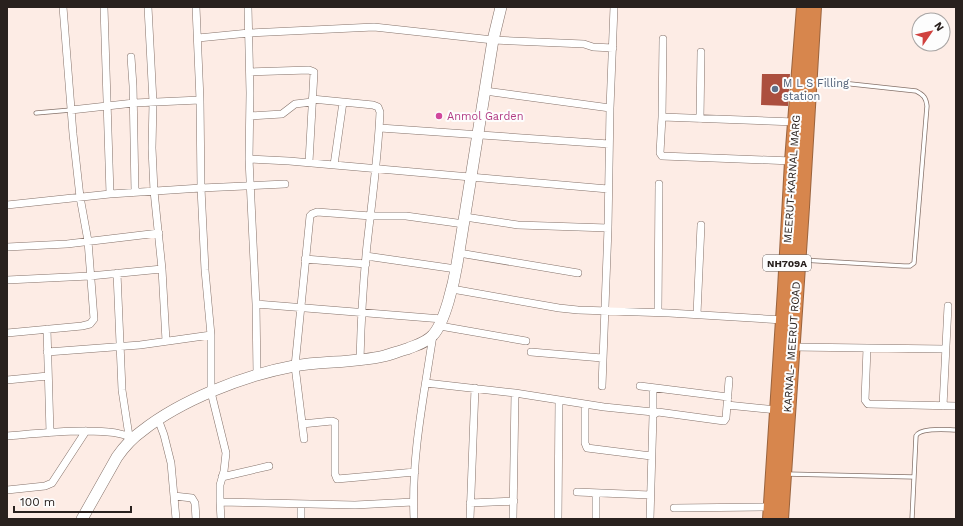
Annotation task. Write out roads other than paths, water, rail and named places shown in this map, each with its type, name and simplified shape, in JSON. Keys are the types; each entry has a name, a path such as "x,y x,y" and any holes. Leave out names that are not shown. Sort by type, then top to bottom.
{"highway":[{"name":"MEERUT-KARNAL MARG","path":"771,513 795,122 804,79 804,7"},
{"name":"KARNAL- MEERUT ROAD","path":"781,519 798,260 804,79 814,7"}],"street":[{"path":"7,333 87,325 93,321 94,316 88,241 80,197 71,110 63,7"},
{"path":"104,7 110,194"},
{"path":"148,7 153,102 152,148 154,191 162,269 166,341"},
{"path":"196,7 200,100 201,188 205,270 211,335 212,392 226,453 224,471 220,485 221,519"},
{"path":"248,7 250,72 249,159 256,304 257,375"},
{"path":"82,519 117,457 130,438 158,419 212,392 257,375 295,366 360,360 384,356 422,343 433,335 441,322 452,289 493,40 501,7"},
{"path":"602,386 614,7"},
{"path":"198,38 249,33 374,28 493,40 584,44 596,47 612,48"},
{"path":"663,39 660,153 664,157 792,162"},
{"path":"700,119 701,52"},
{"path":"131,56 134,103 135,192"},
{"path":"250,72 311,70 314,74 309,162"},
{"path":"485,91 610,108"},
{"path":"71,110 106,105 200,100"},
{"path":"250,116 282,114 295,104 312,101 376,105 380,109 377,168 366,256 360,360"},
{"path":"334,165 343,102"},
{"path":"662,117 795,122"},
{"path":"380,128 609,144"},
{"path":"249,159 309,162 608,189"},
{"path":"7,205 135,192 285,184"},
{"path":"658,312 660,184"},
{"path":"304,439 295,366 308,222 312,214 316,212 371,216 406,216 518,225 608,228"},
{"path":"697,314 701,225"},
{"path":"7,247 52,245 159,232"},
{"path":"459,253 578,273"},
{"path":"366,256 456,269"},
{"path":"305,259 366,264"},
{"path":"7,280 90,276 162,269"},
{"path":"117,273 122,390 130,438"},
{"path":"452,289 559,308 697,314 783,320"},
{"path":"256,304 362,312 441,322 526,341"},
{"path":"943,406 948,306"},
{"path":"47,329 50,433"},
{"path":"48,352 119,346 211,335"},
{"path":"414,519 413,502 419,425 433,335"},
{"path":"792,347 945,349"},
{"path":"867,348 865,400 868,404 956,406"},
{"path":"531,352 602,358"},
{"path":"7,380 48,376"},
{"path":"426,383 515,393 653,414 658,412 724,421 726,418 729,380"},
{"path":"640,386 778,410"},
{"path":"470,519 475,388"},
{"path":"650,519 654,388"},
{"path":"513,519 515,393"},
{"path":"558,519 559,400"},
{"path":"586,404 585,443 587,448 651,456"},
{"path":"158,419 164,435 171,463 176,519"},
{"path":"302,424 335,422 335,474 337,479 415,472"},
{"path":"7,436 86,431 117,433 130,438"},
{"path":"7,490 45,486 52,483 86,431"},
{"path":"222,477 269,466"},
{"path":"577,492 650,495"},
{"path":"596,493 596,519"},
{"path":"174,496 192,498 195,503 196,519"},
{"path":"470,503 514,501"},
{"path":"220,502 355,505 413,502"},
{"path":"300,504 300,519"},
{"path":"674,508 771,513"}],"lane":[{"path":"798,260 904,266 910,266 914,263 927,106 926,99 922,94 916,91 804,79"},
{"path":"36,113 71,110"},
{"path":"912,519 917,433 922,430 956,430"},
{"path":"784,474 914,477"}],"place":[{"name":"M L S Filling station","path":"775,89"},
{"name":"Anmol Garden","path":"439,116"}]}
